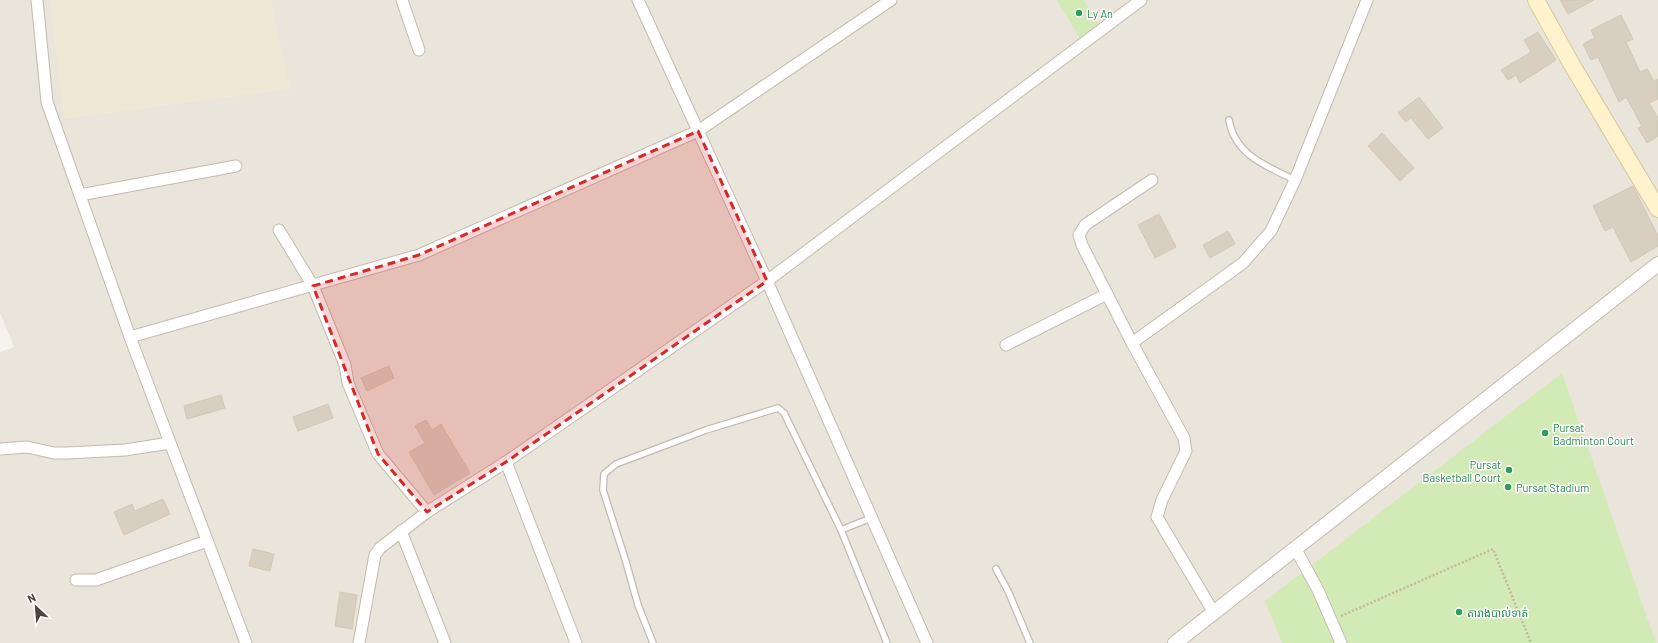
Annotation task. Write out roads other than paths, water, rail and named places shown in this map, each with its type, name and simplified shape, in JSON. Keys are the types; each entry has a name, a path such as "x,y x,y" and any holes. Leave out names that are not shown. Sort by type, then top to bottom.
{"main road":[{"path":"1536,0 1572,65 1658,209"}],"street":[{"path":"37,0 47,102 130,337 246,643"},
{"path":"402,0 419,50"},
{"path":"638,0 767,281 927,643"},
{"path":"130,337 419,255 698,131 891,0"},
{"path":"359,643 376,555 380,548 427,512 506,462 767,281 1141,0"},
{"path":"1132,344 1243,263 1271,231 1295,180 1367,0"},
{"path":"80,195 236,166"},
{"path":"1152,180 1085,225 1079,235 1082,245 1132,344 1184,438 1186,451 1162,500 1157,517 1214,613"},
{"path":"279,230 313,286 345,364 348,383 378,454 427,512"},
{"path":"1176,643 1658,264"},
{"path":"1006,345 1107,294"},
{"path":"0,448 27,447 54,453 67,453 124,450 170,443"},
{"path":"506,462 576,643"},
{"path":"401,531 445,643"},
{"path":"76,580 96,580 207,541"},
{"path":"1295,548 1342,643"}],"lane":[{"path":"1228,120 1231,131 1245,152 1256,161 1295,180"},
{"path":"653,643 638,606 626,562 603,490 604,474 616,464 706,430 778,408 784,413 842,530 887,643"},
{"path":"842,530 871,518"},
{"path":"996,569 1008,591 1030,643"}],"place":[{"name":"Ly An","path":"1079,13"},
{"name":"Pursat Badminton Court","path":"1545,433"},
{"name":"Pursat Basketball Court","path":"1509,470"},
{"name":"Pursat Stadium","path":"1508,487"},
{"name":"តារាងបាល់ទាត់","path":"1459,612"}]}
